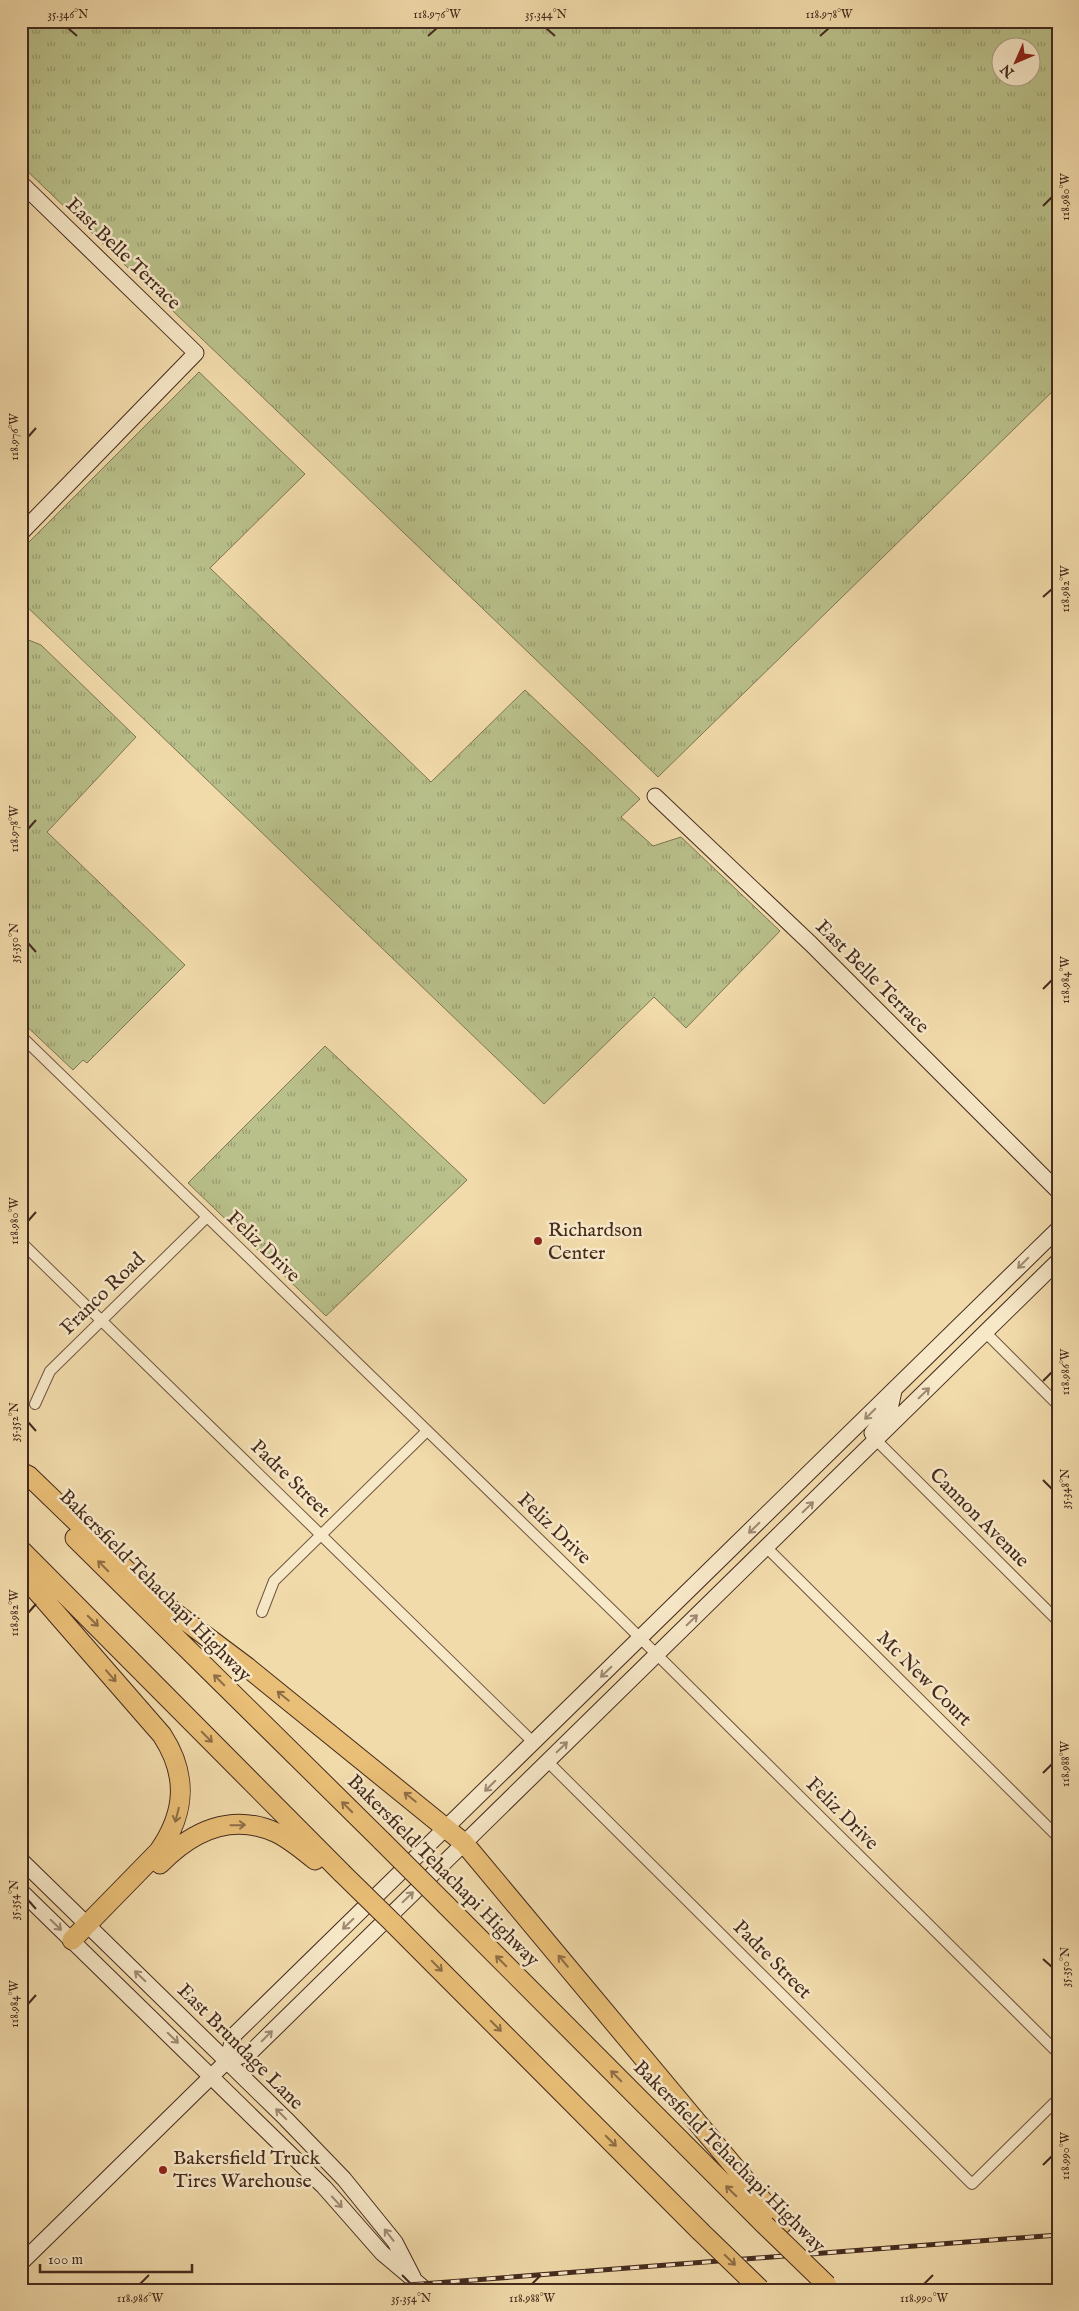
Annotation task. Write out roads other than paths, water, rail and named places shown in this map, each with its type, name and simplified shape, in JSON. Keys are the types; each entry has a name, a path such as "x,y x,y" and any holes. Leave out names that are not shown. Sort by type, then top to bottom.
{"highway":[{"path":"21,1472 29,1476 142,1585 179,1616 247,1667 448,1828 464,1843 774,2225 829,2288"},
{"name":"Bakersfield Tehachapi Highway","path":"21,1485 446,1905 774,2225"},
{"path":"21,1550 341,1876 394,1923 760,2290"},
{"path":"21,1573 162,1735 170,1748 180,1775 181,1793 179,1809 169,1838 77,1945"},
{"path":"92,1929 172,1852 199,1833 214,1828 246,1824 277,1833 341,1876"}],"street":[{"name":"East Belle Terrace","path":"21,183 196,353 21,534"},
{"name":"East Belle Terrace","path":"655,796 811,944 1058,1191"},
{"name":"Feliz Drive","path":"21,1036 657,1654 1058,2053"},
{"name":"Franco Road","path":"35,1404 50,1371 207,1217"},
{"path":"227,2061 234,2036 1058,1229"},
{"name":"Padre Street","path":"21,1242 534,1743"},
{"path":"21,2263 227,2061 250,2053 1058,1261"},
{"path":"986,1333 1058,1404"},
{"path":"836,1480 890,1409 894,1391"},
{"path":"262,1612 274,1580 427,1431"},
{"name":"Cannon Avenue","path":"876,1440 1058,1621"},
{"name":"Mc New Court","path":"766,1547 1058,1837"},
{"name":"Padre Street","path":"547,1761 972,2184 1058,2100"},
{"name":"East Brundage Lane","path":"21,1860 227,2061 344,2179 395,2242 413,2277"},
{"name":"East Brundage Lane","path":"21,1891 324,2187 382,2253 413,2277 426,2290"}],"railway":[{"path":"343,2290 1058,2235"}],"place":[{"name":"Richardson Center","path":"538,1241"},
{"name":"Bakersfield Truck Tires Warehouse","path":"163,2170"}]}
